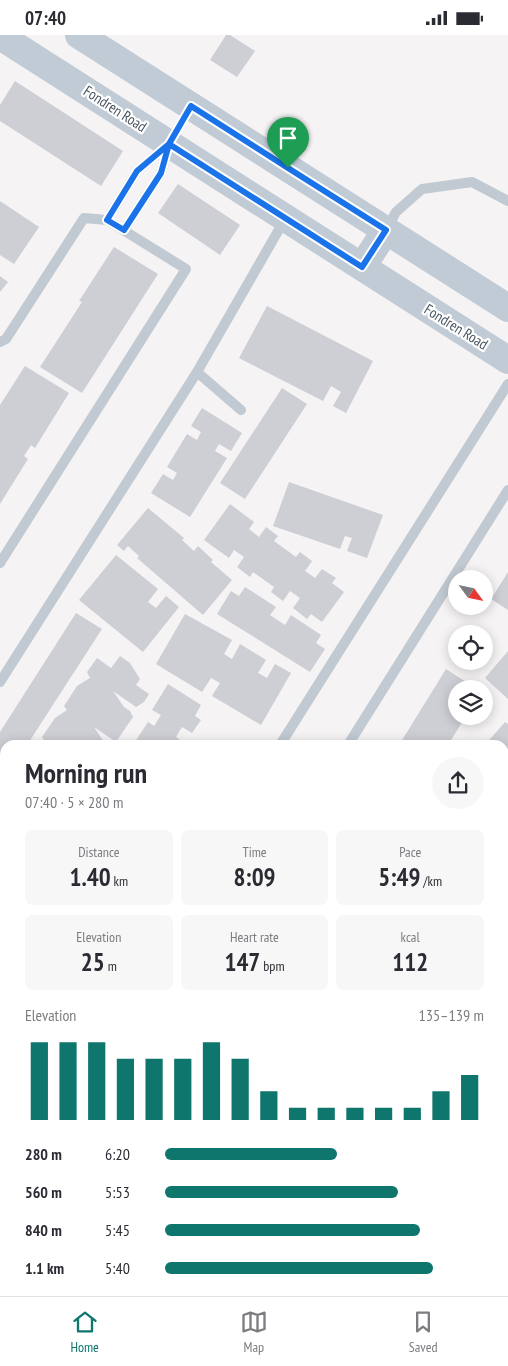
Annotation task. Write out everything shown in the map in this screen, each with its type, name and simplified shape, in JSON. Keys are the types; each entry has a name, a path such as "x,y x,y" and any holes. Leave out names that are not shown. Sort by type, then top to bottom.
{"main road":[{"name":"Fondren Road","path":"0,35 508,360"},
{"path":"79,35 508,308"},
{"path":"169,144 191,106"},
{"path":"362,267 386,230"}],"lane":[{"path":"107,220 137,171 169,144"},
{"path":"124,230 161,173 169,144"},
{"path":"386,230 396,212 422,189 472,182 508,201"},
{"path":"0,342 6,339 84,218 107,220 186,269 0,563"},
{"path":"0,682 197,372 285,218"},
{"path":"197,372 242,410"},
{"path":"283,740 508,383"},
{"path":"351,740 508,490"}],"building":[{"path":"226,35 230,35 255,51 237,77 210,60"},
{"path":"15,81 123,151 101,186 0,121 0,105"},
{"path":"178,184 240,225 220,255 158,213"},
{"path":"0,201 39,227 14,264 0,255"},
{"path":"114,247 158,274 82,393 40,367 82,302 79,301"},
{"path":"0,276 8,282 0,292"},
{"path":"267,306 373,361 346,413 333,406 341,392 331,386 323,401 239,358"},
{"path":"25,366 69,393 35,448 31,445 24,456 28,459 0,504 0,405"},
{"path":"282,388 307,404 245,499 220,483"},
{"path":"202,408 242,433 231,451 219,444 215,451 227,458 190,517 151,493 163,474 173,480 177,473 167,467 187,434 197,440 201,432 191,426"},
{"path":"289,482 383,515 367,558 347,551 352,538 345,536 340,549 273,526"},
{"path":"230,504 254,522 249,529 259,537 266,527 278,536 274,541 296,557 300,552 312,561 305,571 315,578 322,569 336,578 332,583 344,592 322,622 311,614 307,619 293,608 300,598 290,591 283,601 271,592 274,587 253,572 250,577 237,567 244,557 234,550 229,558 204,540"},
{"path":"148,508 184,538 182,540 194,551 198,546 213,560 211,562 232,580 203,615 137,558 139,556 128,546 124,551 117,545"},
{"path":"116,555 158,589 148,602 156,608 166,596 179,607 143,652 79,600"},
{"path":"508,572 508,610 493,600 493,596"},
{"path":"245,587 276,607 270,615 285,625 291,615 321,635 316,643 325,649 310,672 217,614 231,591 239,596"},
{"path":"76,613 102,629 30,740 0,740 0,732"},
{"path":"185,614 232,640 224,654 232,659 240,644 266,660 258,673 267,678 275,664 291,673 261,725 212,696 220,683 211,678 202,692 156,664"},
{"path":"508,651 508,699 493,685 493,680 485,678"},
{"path":"120,656 130,663 140,679 136,685 149,694 144,702 136,707 113,691 133,717 117,740 113,740 94,727 103,740 44,740 42,737 55,718 67,710 64,706 77,686 90,678 87,672 97,658 111,668"},
{"path":"446,669 463,680 448,680 448,725 460,725 451,740 402,740"},
{"path":"168,684 201,705 195,716 201,720 192,733 182,727 176,737 180,740 136,740 148,722 154,726 161,715 152,710"},
{"path":"505,722 508,724 508,740 489,740"}],"route":[{"path":"288,168 191,106 169,144 137,171 107,220 124,230 161,173 169,144 362,267 386,230 288,168"}]}
